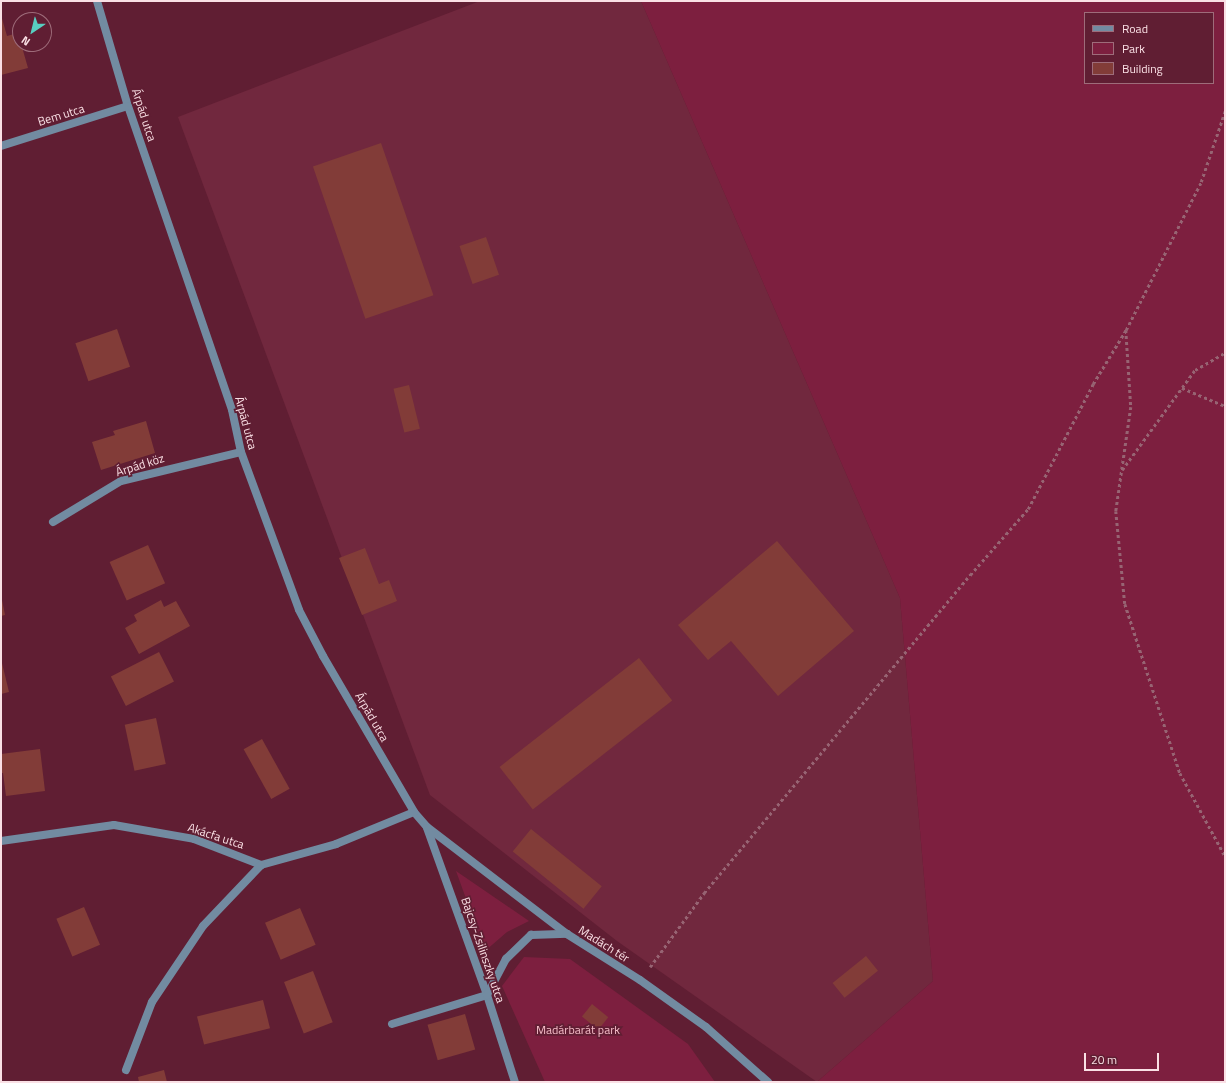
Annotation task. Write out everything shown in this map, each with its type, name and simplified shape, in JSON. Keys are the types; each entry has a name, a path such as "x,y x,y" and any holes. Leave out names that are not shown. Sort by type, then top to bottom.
{"street":[{"name":"Árpád utca","path":"97,1 128,106 232,410 241,452 299,610 323,656 414,812 427,827"},
{"name":"Bem utca","path":"1,146 128,106"},
{"name":"Árpád köz","path":"53,522 121,481 241,452"},
{"path":"126,1070 152,1002 203,926 261,865 336,844 414,812"},
{"name":"Akácfa utca","path":"1,840 114,825 194,839 261,865"},
{"name":"Madách tér","path":"427,827 566,934 640,980 706,1027 768,1082"},
{"name":"Bajcsy-Zsilinszky utca","path":"427,827 515,1082"},
{"path":"392,1024 486,995 506,959 531,935 566,934"}],"path":[{"path":"640,980 704,893 970,575 1028,509 1093,384 1126,330 1202,182 1225,111"},
{"path":"1126,330 1130,407 1116,511 1125,604 1180,773 1225,856"},
{"path":"1122,471 1195,370 1225,353"},
{"path":"1182,388 1225,406"}],"shaded area":[{"path":"480,1 641,1 900,598 933,981 817,1082 617,941 430,795 178,117"}],"green space":[{"path":"641,1 1225,1 1225,1082 817,1082 933,981 900,598"},
{"path":"456,871 529,921 507,932 485,951"},
{"name":"Madárbarát park","path":"524,957 570,959 688,1044 715,1082 545,1082 502,986"}],"building":[{"path":"1,15 7,36 12,35 12,52 23,52 28,68 1,75"},
{"path":"381,143 433,295 365,319 313,166"},
{"path":"486,237 499,275 473,284 460,246"},
{"path":"117,329 130,367 88,381 75,343"},
{"path":"409,385 420,429 404,433 393,389"},
{"path":"146,421 155,453 101,470 92,442 115,435 113,431"},
{"path":"777,541 854,631 778,696 731,641 708,660 678,625"},
{"path":"148,545 165,583 127,600 110,562"},
{"path":"365,548 379,584 389,580 397,601 362,615 339,558"},
{"path":"1,595 5,615 1,616"},
{"path":"161,600 164,607 176,601 190,626 139,654 125,628 137,621 134,615"},
{"path":"159,652 174,681 126,706 111,677"},
{"path":"639,658 672,701 533,810 500,767"},
{"path":"1,659 9,692 1,694"},
{"path":"156,718 166,764 134,771 125,725"},
{"path":"262,739 290,789 271,799 244,749"},
{"path":"40,749 45,791 6,796 3,773 1,773 1,754"},
{"path":"531,829 602,886 583,909 513,852"},
{"path":"84,907 100,945 72,956 56,919"},
{"path":"300,908 316,945 281,960 265,923"},
{"path":"866,956 878,971 845,998 833,983"},
{"path":"313,971 333,1022 304,1033 284,982"},
{"path":"263,1000 270,1028 204,1045 197,1016"},
{"path":"592,1004 608,1017 598,1030 582,1016"},
{"path":"465,1014 475,1050 438,1060 428,1025"},
{"path":"164,1070 167,1082 139,1082 138,1077"}]}
